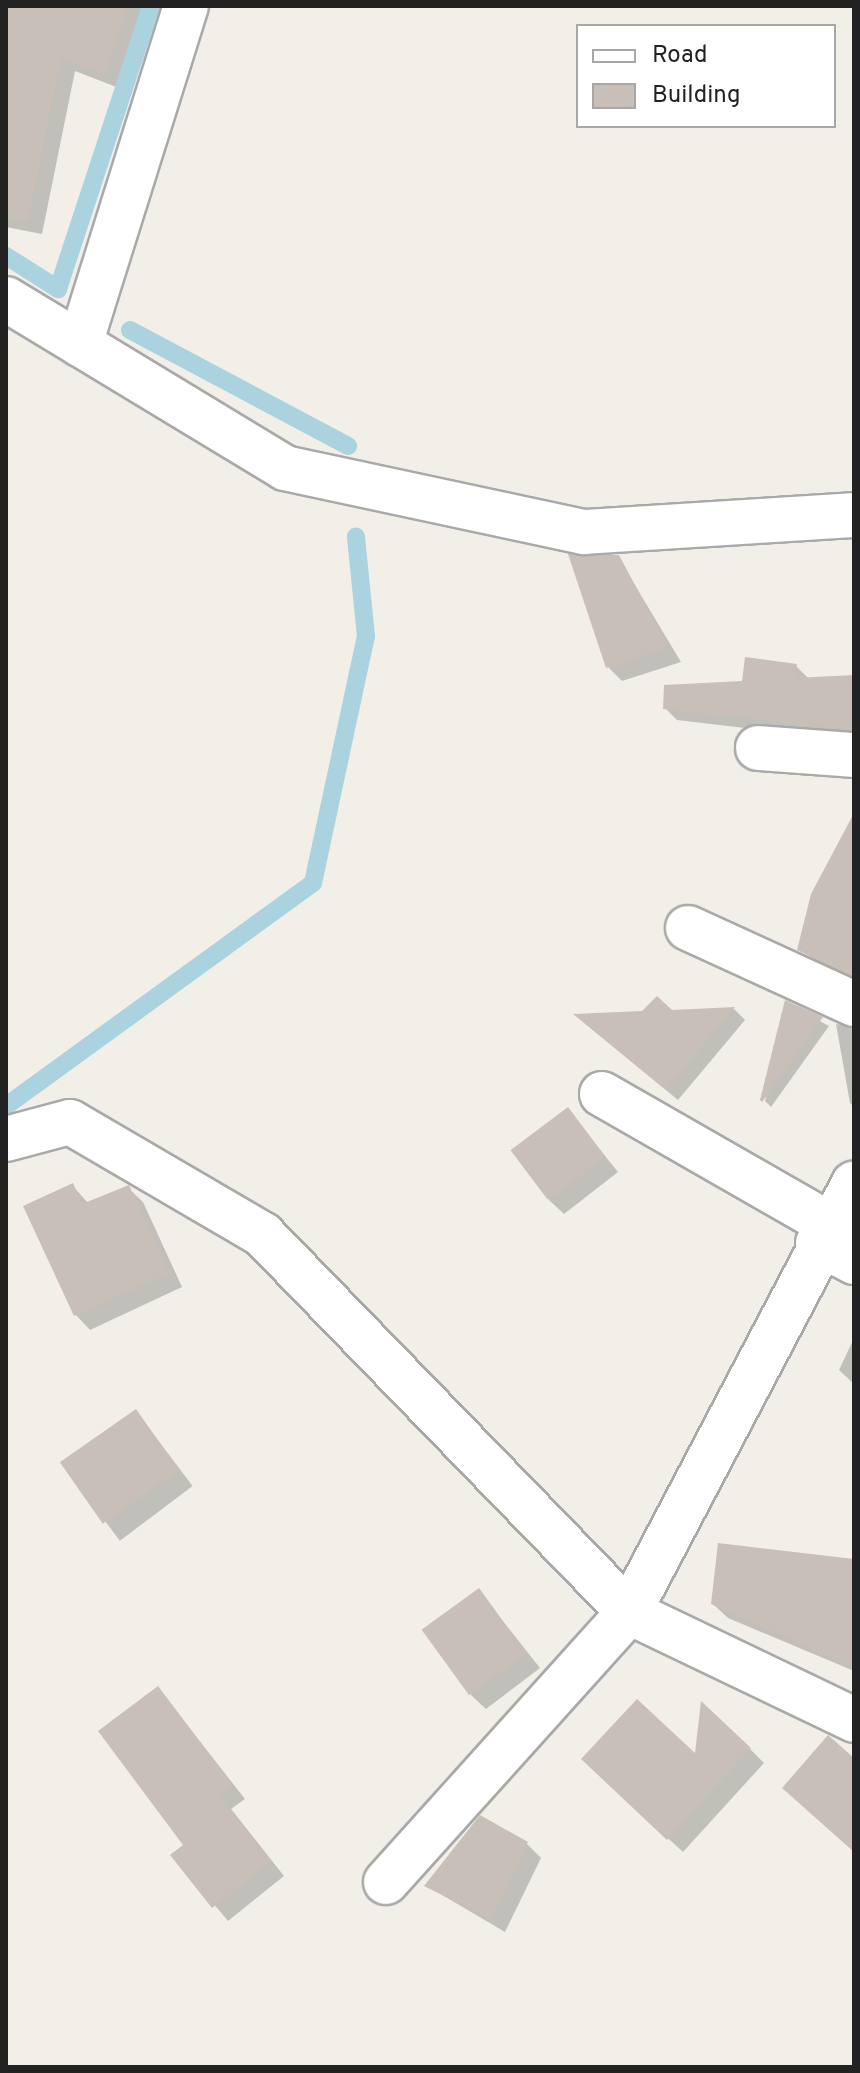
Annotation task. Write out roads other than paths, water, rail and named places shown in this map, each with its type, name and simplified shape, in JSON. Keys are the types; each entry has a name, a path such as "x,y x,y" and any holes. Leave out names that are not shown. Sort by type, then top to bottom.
{"street":[{"path":"80,344 186,6"},
{"path":"6,299 285,468 584,532 854,515"},
{"path":"758,748 854,755"},
{"path":"688,928 854,1004"},
{"path":"602,1094 833,1243"},
{"path":"6,1139 70,1122 263,1235 629,1612 854,1720"},
{"path":"386,1882 629,1612 833,1243 854,1183"}],"waterway":[{"path":"6,256 58,289 151,6"},
{"path":"130,330 348,446"},
{"path":"6,1106 313,883 366,636 356,537"}]}
